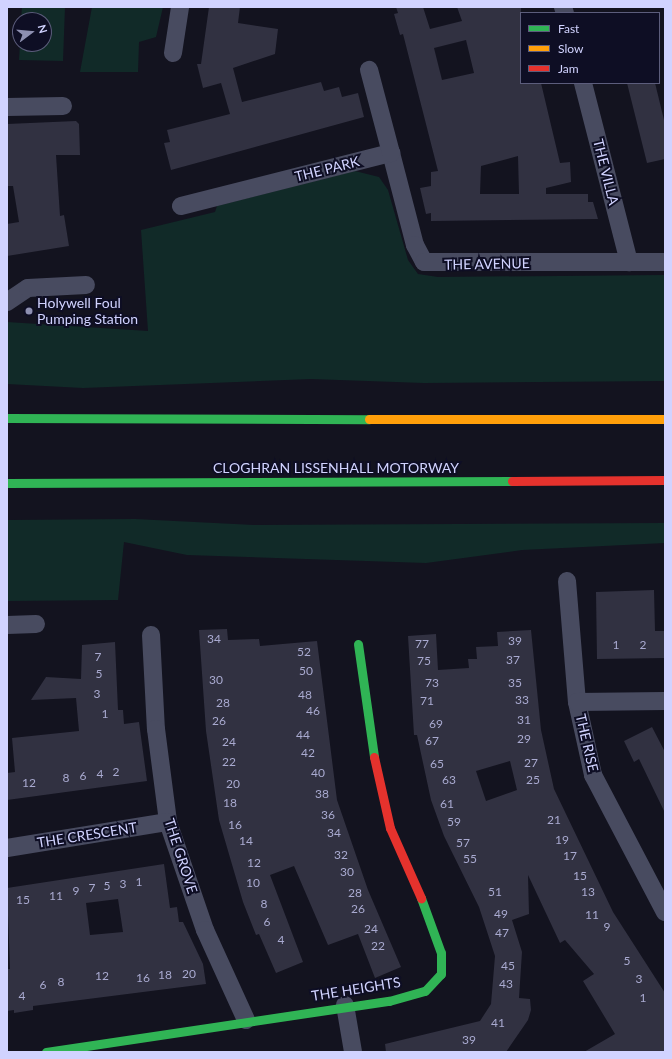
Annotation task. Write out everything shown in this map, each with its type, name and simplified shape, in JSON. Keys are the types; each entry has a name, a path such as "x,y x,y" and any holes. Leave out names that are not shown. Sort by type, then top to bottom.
{"main road":[{"path":"7,418 665,419"},
{"name":"CLOGHRAN LISSENHALL MOTORWAY","path":"7,483 665,480"},
{"name":"THE HEIGHTS","path":"46,1052 345,1005 389,1001 425,991 441,974 441,953 430,916 390,828 380,791 358,644"}],"street":[{"path":"173,53 180,7"},
{"path":"369,70 390,153"},
{"name":"THE VILLA","path":"583,84 629,262"},
{"path":"7,107 63,106"},
{"name":"THE PARK","path":"181,206 390,153"},
{"name":"THE AVENUE","path":"390,153 415,245 424,262 665,262"},
{"path":"7,302 28,288 86,285"},
{"name":"THE RISE","path":"567,582 577,702 593,775 665,912"},
{"path":"7,625 36,624"},
{"name":"THE GROVE","path":"151,635 156,729 168,822 205,930 246,1020"},
{"path":"577,702 665,701"},
{"name":"THE CRESCENT","path":"7,848 168,822"},
{"path":"345,1005 353,1052"}],"green space":[{"path":"22,7 65,7 63,61 19,60 20,52 52,52 52,12 22,12"},
{"path":"92,7 163,7 156,37 139,42 138,72 80,72"},
{"path":"355,171 379,177 388,190 408,260 418,274 438,277 665,275 665,381 424,383 311,379 83,388 7,384 7,322 148,331 141,230 215,212 217,206"},
{"path":"135,519 254,525 665,523 665,543 522,550 426,563 187,555 124,542 118,600 7,601 7,520"}],"building":[{"path":"209,7 240,7 238,23 278,29 275,54 233,68 242,102 321,82 324,91 339,87 342,97 358,93 364,117 171,170 164,143 170,142 167,130 230,114 221,83 203,88 197,64 201,64"},
{"path":"396,7 423,7 430,29 462,21 457,7 521,7 520,84 541,84 560,163 570,162 571,182 546,188 546,194 588,194 588,202 593,202 598,219 431,221 431,213 426,214 420,188 431,186 431,172 438,171 403,34 400,35 394,14 398,13","holes":["466,40 474,73 442,80 434,48","518,156 519,194 480,194 481,166"]},
{"path":"627,84 655,84 665,124 665,159 647,163"},
{"path":"76,121 79,124 80,155 56,155 60,216 64,215 69,246 7,256 7,224 19,222 13,186 7,186 7,124"},
{"path":"654,590 655,631 665,631 665,658 597,659 596,592"},
{"path":"227,629 228,640 259,639 260,646 317,641 337,800 368,890 401,967 375,978 358,934 328,945 294,866 270,875 303,962 276,973 259,934 256,935 243,902 219,820 206,731 199,630"},
{"path":"531,630 541,730 554,789 613,912 665,993 665,1052 584,1052 615,1034 583,981 594,974 565,940 560,943 528,875 529,914 512,920 522,952 519,998 530,999 531,1010 528,1020 506,1052 386,1052 385,1044 480,1021 491,1004 495,956 479,907 444,836 431,800 417,735 414,735 408,636 436,634 438,670 469,668 468,659 477,659 476,647 498,646 497,632","holes":["510,761 517,790 486,801 476,771"]},
{"path":"115,642 118,710 123,710 124,724 139,722 147,781 7,800 7,773 15,772 12,738 79,731 76,698 31,700 46,677 81,679 82,645"},
{"path":"652,727 665,752 665,813 639,759 634,762 624,741"},
{"path":"164,864 170,908 177,907 179,922 183,922 203,964 206,984 33,1006 33,1010 14,1013 14,1010 7,1011 7,969 10,969 7,888","holes":["118,899 123,932 90,935 86,903"]}],"traffic: fast":[{"path":"7,418 369,419"},
{"path":"7,483 512,481"},
{"path":"358,644 374,757"},
{"path":"46,1052 389,1001 425,991 441,974 441,953 421,898"}],"traffic: slow":[{"path":"369,419 665,419"}],"traffic: jam":[{"path":"512,481 665,480"},
{"path":"374,757 390,828 421,898"}],"place":[{"name":"Holywell Foul Pumping Station","path":"29,311"}]}
